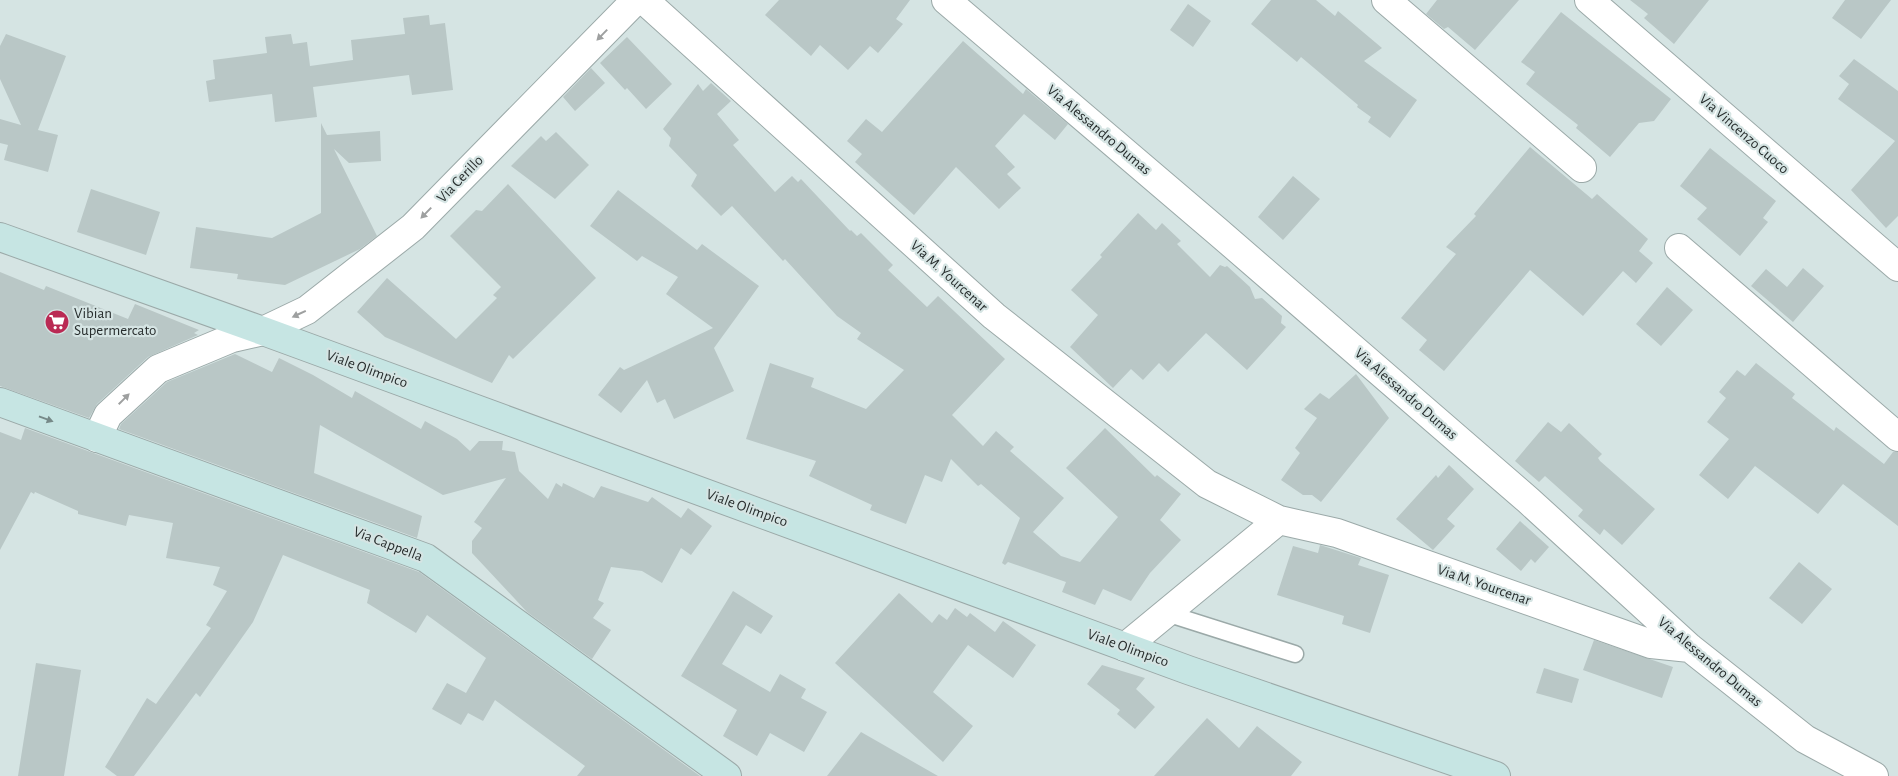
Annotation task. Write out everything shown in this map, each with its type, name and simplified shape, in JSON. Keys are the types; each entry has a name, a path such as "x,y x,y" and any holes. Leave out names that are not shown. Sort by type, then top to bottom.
{"street":[{"name":"Via Cerillo","path":"97,438 108,415 158,369 232,338 263,331 307,310 413,227 636,0"},
{"name":"Via M. Yourcenar","path":"644,0 994,316 1207,484 1279,520 1337,533 1651,644 1690,648"},
{"name":"Via Alessandro Dumas","path":"946,0 1225,237 1513,488 1690,648 1805,739 1874,776"},
{"name":"Via Vincenzo Cuoco","path":"1589,0 1898,267"},
{"path":"1404,5 1582,168"},
{"name":"Viale Olimpico","path":"0,237 263,331 1125,647 1496,776"},
{"path":"1679,248 1898,437"},
{"name":"Via Cappella","path":"0,402 426,558 727,776"},
{"path":"1125,647 1279,520"}],"lane":[{"path":"1166,613 1295,654"}],"building":[{"path":"779,0 910,0 896,19 903,24 878,53 870,46 848,70 820,45 811,56 765,15"},
{"path":"1271,0 1316,0 1335,16 1338,11 1382,48 1364,61 1417,100 1390,138 1368,122 1371,117 1357,107 1358,105 1301,57 1297,62 1251,24"},
{"path":"1437,0 1519,0 1475,50 1448,27 1444,29 1426,14"},
{"path":"1630,0 1709,0 1674,44 1644,18 1648,14"},
{"path":"1845,0 1891,0 1861,39 1832,18"},
{"path":"1188,4 1211,21 1193,47 1170,30"},
{"path":"1561,12 1671,99 1654,121 1639,123 1610,157 1576,128 1578,125 1526,84 1535,72 1521,62"},
{"path":"429,15 430,25 445,23 453,90 412,95 409,75 313,87 317,117 275,122 272,94 209,102 206,81 215,79 213,60 267,53 265,37 291,34 293,44 307,42 310,66 353,60 351,40 405,34 403,18"},
{"path":"6,34 66,56 38,130 58,135 48,172 4,160 8,145 0,143 0,119 21,125 0,79 0,46"},
{"path":"627,37 672,84 646,109 600,63"},
{"path":"963,41 1023,94 1026,89 1068,124 1055,140 1024,114 995,146 1015,167 1007,174 1021,188 999,209 956,167 914,215 855,162 862,154 847,141 866,119 882,132"},
{"path":"1854,59 1898,91 1898,216 1886,228 1851,190 1895,141 1838,99 1849,84 1839,76"},
{"path":"591,68 605,83 575,111 563,97"},
{"path":"711,83 731,101 717,114 739,140 733,145 775,192 792,176 798,182 801,179 850,231 857,236 861,233 893,265 888,270 927,307 938,296 1005,359 952,415 983,446 996,431 1014,447 1010,451 1064,498 1033,532 1061,556 1080,562 1118,517 1066,468 1105,428 1155,477 1157,475 1181,494 1160,520 1181,540 1150,573 1131,601 1103,589 1095,605 1062,592 1066,582 1008,562 1005,565 1002,563 1020,518 981,484 978,486 951,459 942,482 925,475 906,524 870,510 872,505 809,476 816,461 746,439 770,363 814,378 811,387 866,409 904,370 857,339 861,333 837,316 785,259 783,261 732,206 721,216 691,186 697,175 669,146 671,138 663,129 698,84 703,91"},
{"path":"321,123 327,135 380,131 381,161 349,163 334,149 377,236 360,249 285,285 237,279 238,274 190,268 196,227 272,238 321,213"},
{"path":"556,132 589,165 555,199 511,166 541,136 546,141"},
{"path":"1530,147 1592,199 1597,194 1648,239 1639,251 1653,263 1636,283 1623,271 1583,316 1530,270 1444,371 1419,350 1427,340 1401,318 1456,254 1446,247 1476,216 1474,214"},
{"path":"1710,148 1776,201 1763,218 1768,222 1740,256 1697,219 1707,208 1680,186"},
{"path":"1293,176 1320,199 1283,240 1258,217"},
{"path":"508,184 596,278 513,359 509,355 492,383 385,337 357,312 387,278 456,339 497,298 493,295 501,287 450,236 476,210 482,211"},
{"path":"91,189 160,212 146,255 77,232"},
{"path":"618,190 697,250 702,244 759,286 714,348 734,391 674,419 665,399 657,403 647,380 621,413 598,395 620,367 624,370 713,328 666,294 678,277 642,256 637,261 590,226"},
{"path":"1138,213 1156,230 1162,223 1181,241 1177,244 1210,277 1220,265 1227,266 1250,287 1255,299 1262,298 1282,316 1281,323 1286,327 1247,370 1206,333 1168,372 1159,363 1143,380 1131,369 1113,388 1070,347 1098,315 1071,290 1102,257 1100,255"},
{"path":"1803,268 1824,286 1793,322 1751,286 1766,269 1787,287"},
{"path":"0,272 44,290 46,286 128,319 135,304 199,330 194,333 198,335 148,357 97,404 89,418 0,386"},
{"path":"1667,287 1693,310 1661,346 1636,324"},
{"path":"235,354 272,372 279,358 352,398 355,391 421,429 425,421 457,439 470,451 479,441 503,441 502,450 515,452 519,471 548,499 556,483 562,487 563,483 594,498 601,486 648,502 652,497 681,518 688,508 712,526 691,555 681,548 662,583 642,571 611,567 598,600 604,603 593,618 611,630 592,659 527,612 472,553 472,541 482,528 474,522 506,478 443,495 320,425 314,473 422,516 417,538 119,429 121,424 167,382"},
{"path":"1756,363 1795,394 1792,398 1834,431 1836,427 1884,464 1893,452 1898,452 1898,526 1843,484 1818,514 1755,466 1728,499 1699,475 1729,439 1707,422 1726,398 1719,392 1737,370 1745,376"},
{"path":"1356,374 1389,418 1321,502 1312,495 1303,495 1281,480 1300,453 1295,448 1317,418 1304,409 1320,393 1329,399"},
{"path":"1548,422 1561,432 1569,423 1602,454 1598,458 1600,461 1655,509 1622,545 1604,529 1600,535 1578,516 1583,510 1545,476 1539,482 1515,461"},
{"path":"25,428 419,572 700,776 577,776 585,766 495,700 483,721 468,713 461,725 432,709 447,683 466,693 486,658 427,615 416,633 367,603 370,590 283,555 253,622 200,697 196,693 134,776 117,776 105,767 147,698 156,704 211,628 206,625 227,591 213,585 220,567 166,558 173,523 129,515 126,526 78,514 78,511 35,492 34,494 31,492 0,550 0,432 21,440"},
{"path":"1449,465 1474,489 1447,519 1455,526 1433,550 1396,519 1436,475 1438,478"},
{"path":"1520,521 1549,547 1535,563 1531,559 1521,571 1496,549"},
{"path":"1320,545 1361,558 1358,565 1389,575 1370,633 1342,624 1344,616 1277,595 1293,546 1318,553"},
{"path":"1799,562 1832,589 1802,624 1769,598"},
{"path":"733,591 773,616 761,634 746,625 722,664 770,692 780,674 806,689 801,698 827,712 804,752 770,733 757,756 723,736 737,710 681,676"},
{"path":"899,593 932,623 939,614 947,620 955,608 967,617 970,613 995,632 1003,621 1036,645 1013,678 968,645 933,692 973,726 943,762 835,663"},
{"path":"1594,640 1673,667 1662,698 1583,670"},
{"path":"36,663 81,670 64,776 18,776"},
{"path":"1102,665 1145,678 1136,689 1155,707 1135,729 1117,714 1120,710 1087,684"},
{"path":"1544,668 1579,679 1572,703 1536,693"},
{"path":"1207,718 1239,748 1257,726 1302,762 1291,776 1154,776"},
{"path":"861,732 938,776 827,776"}],"place":[{"name":"Vibian Supermercato","path":"57,322"}]}
